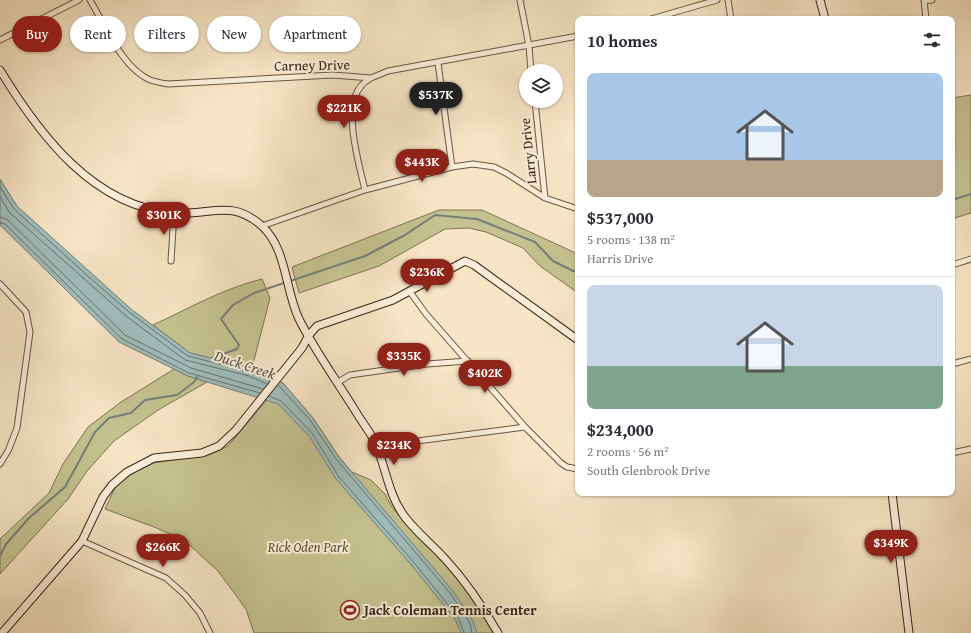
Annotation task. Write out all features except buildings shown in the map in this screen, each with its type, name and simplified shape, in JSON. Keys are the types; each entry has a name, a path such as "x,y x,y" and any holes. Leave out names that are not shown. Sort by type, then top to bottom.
{"street":[{"path":"0,40 79,0"},
{"name":"Carney Drive","path":"90,0 123,57 136,71 150,80 168,84 333,75 371,78 388,71 575,37"},
{"path":"520,0 529,46 530,64"},
{"path":"662,16 717,0"},
{"path":"728,0 731,16"},
{"path":"820,0 824,16"},
{"path":"926,16 924,0 932,0"},
{"path":"438,63 452,167"},
{"path":"0,70 44,134 75,168 108,192 151,210 174,213 198,213 224,209 235,210 246,214 269,233 274,242 299,319 375,441 395,501 405,517 447,561 482,605 498,633"},
{"path":"365,190 356,153 353,131 353,109 361,86 371,78"},
{"name":"Larry Drive","path":"536,108 545,198"},
{"path":"262,226 365,190 452,167 474,164 494,167 545,198 575,208"},
{"path":"171,261 174,213"},
{"path":"955,263 971,259"},
{"path":"3,633 82,541 103,497 112,485 142,462 154,458 202,453 219,446 236,430 277,377 302,348 309,335 317,326 365,311 410,292 465,261 474,265 575,338"},
{"path":"0,284 26,312 30,332 17,428 8,452 0,464"},
{"path":"410,292 426,314 525,427 567,467 575,468"},
{"path":"955,363 971,359"},
{"path":"338,382 350,375 426,364 468,361"},
{"path":"379,452 394,444 525,427"},
{"path":"955,452 971,449"},
{"path":"892,496 909,633"},
{"path":"82,541 166,578 185,595 200,613 210,633"}],"green space":[{"path":"971,95 971,213 955,218 955,98"},
{"path":"439,210 482,210 575,253 575,291 540,266 523,248 486,232 469,228 445,229 379,266 299,293 292,267"},
{"path":"262,279 270,298 252,368 190,353 153,325 220,293"},
{"path":"174,369 188,376 207,382 158,410 114,441 87,471 68,499 0,574 0,539 49,493 63,464 88,427 121,402"},
{"name":"Rick Oden Park","path":"282,382 313,418 339,457 352,472 371,480 385,494 392,507 408,526 448,567 476,603 493,633 254,633 246,609 218,571 184,540 105,509 115,488 131,474 153,463 211,454 228,446"}],"water":[{"path":"0,179 17,206 131,309 190,353 252,368 273,377 284,384 313,418 339,457 453,591 473,621 477,633 461,633 455,619 408,561 336,479 309,436 278,404 188,376 119,342 0,225"}],"waterway":[{"path":"955,199 971,194"},
{"name":"Duck Creek","path":"212,358 237,349 239,345 221,319 233,305 254,293 365,256 405,235 435,215 477,219 535,242 553,261 575,271"},
{"path":"0,556 6,544 29,518 65,487 95,432 109,418 131,413 145,400 177,395 194,382 197,377"}],"place":[{"name":"Jack Coleman Tennis Center","path":"350,610"}]}
